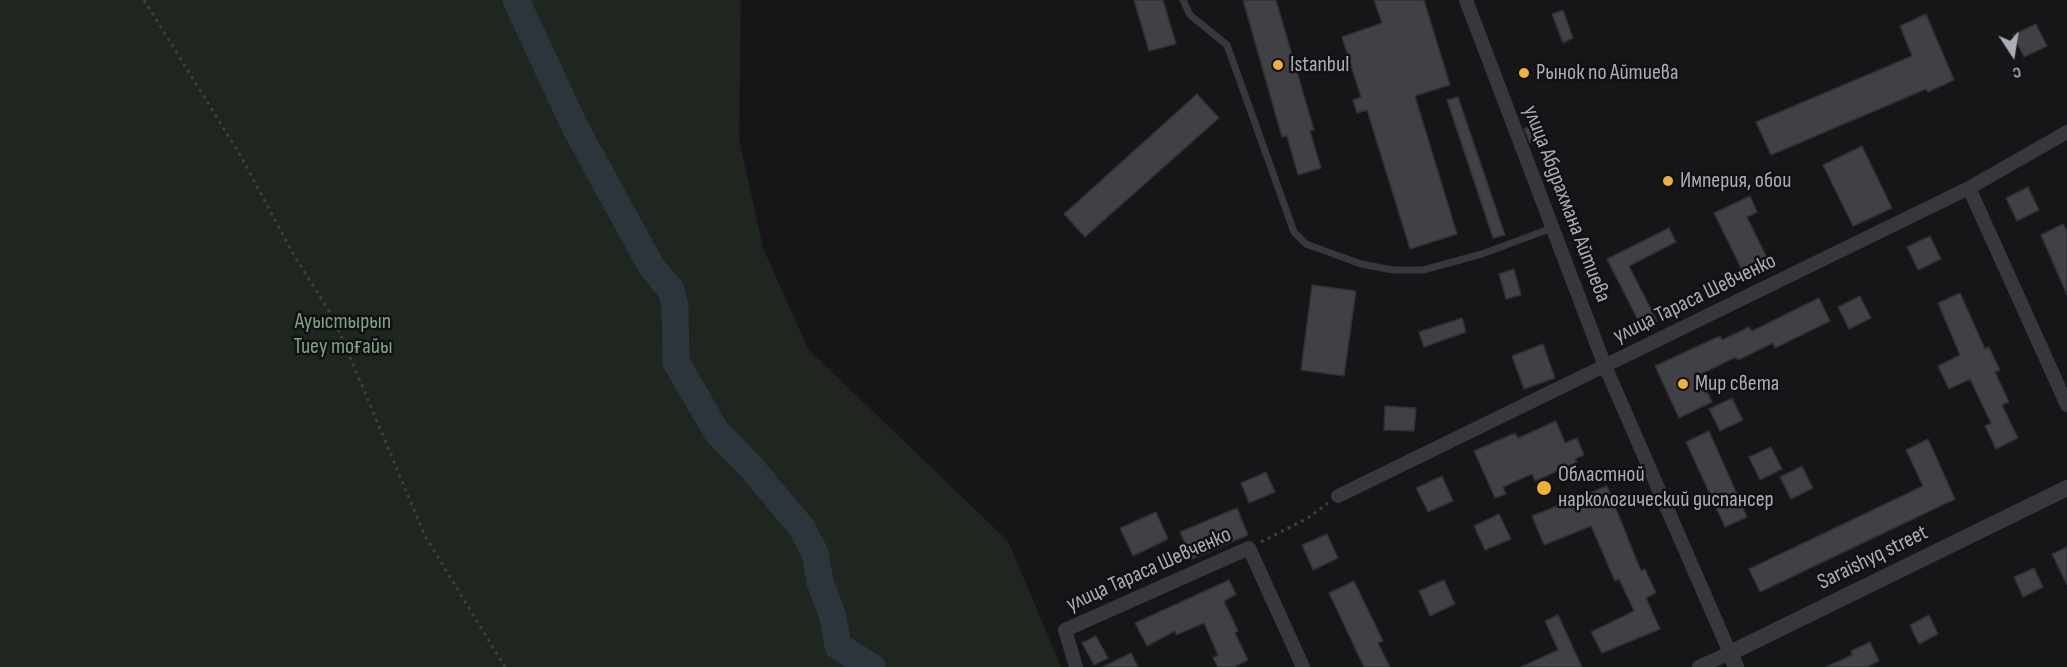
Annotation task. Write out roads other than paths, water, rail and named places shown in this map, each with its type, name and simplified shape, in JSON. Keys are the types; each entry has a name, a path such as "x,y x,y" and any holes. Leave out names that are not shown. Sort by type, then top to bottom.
{"street":[{"name":"улица Абдрахмана Айтиева","path":"1467,0 1605,366 1733,660"},
{"name":"улица Тараса Шевченко","path":"1338,496 1969,188 2067,132"},
{"path":"1969,188 2067,405"},
{"name":"Saraishyq street","path":"1698,667 1733,660 2067,489"},
{"name":"улица Тараса Шевченко","path":"1076,667 1065,630 1249,548 1304,667"}],"lane":[{"path":"1183,0 1190,15 1227,45 1294,232 1306,244 1361,264 1393,270 1423,270 1482,254 1552,228"}],"waterway":[{"path":"516,0 575,127 651,266 671,290 675,306 676,362 716,431 751,467 802,528 815,553 820,582 833,617 838,646 872,667"}],"place":[{"name":"Istanbul","path":"1278,65"},
{"name":"Рынок по Айтиева","path":"1524,73"},
{"name":"Империя, обои","path":"1668,181"},
{"name":"Мир света","path":"1683,384"},
{"name":"Областной наркологический диспансер","path":"1544,488"}],"park label":[{"name":"Ауыстырып Тиеу тоғайы","path":"343,334"}]}
